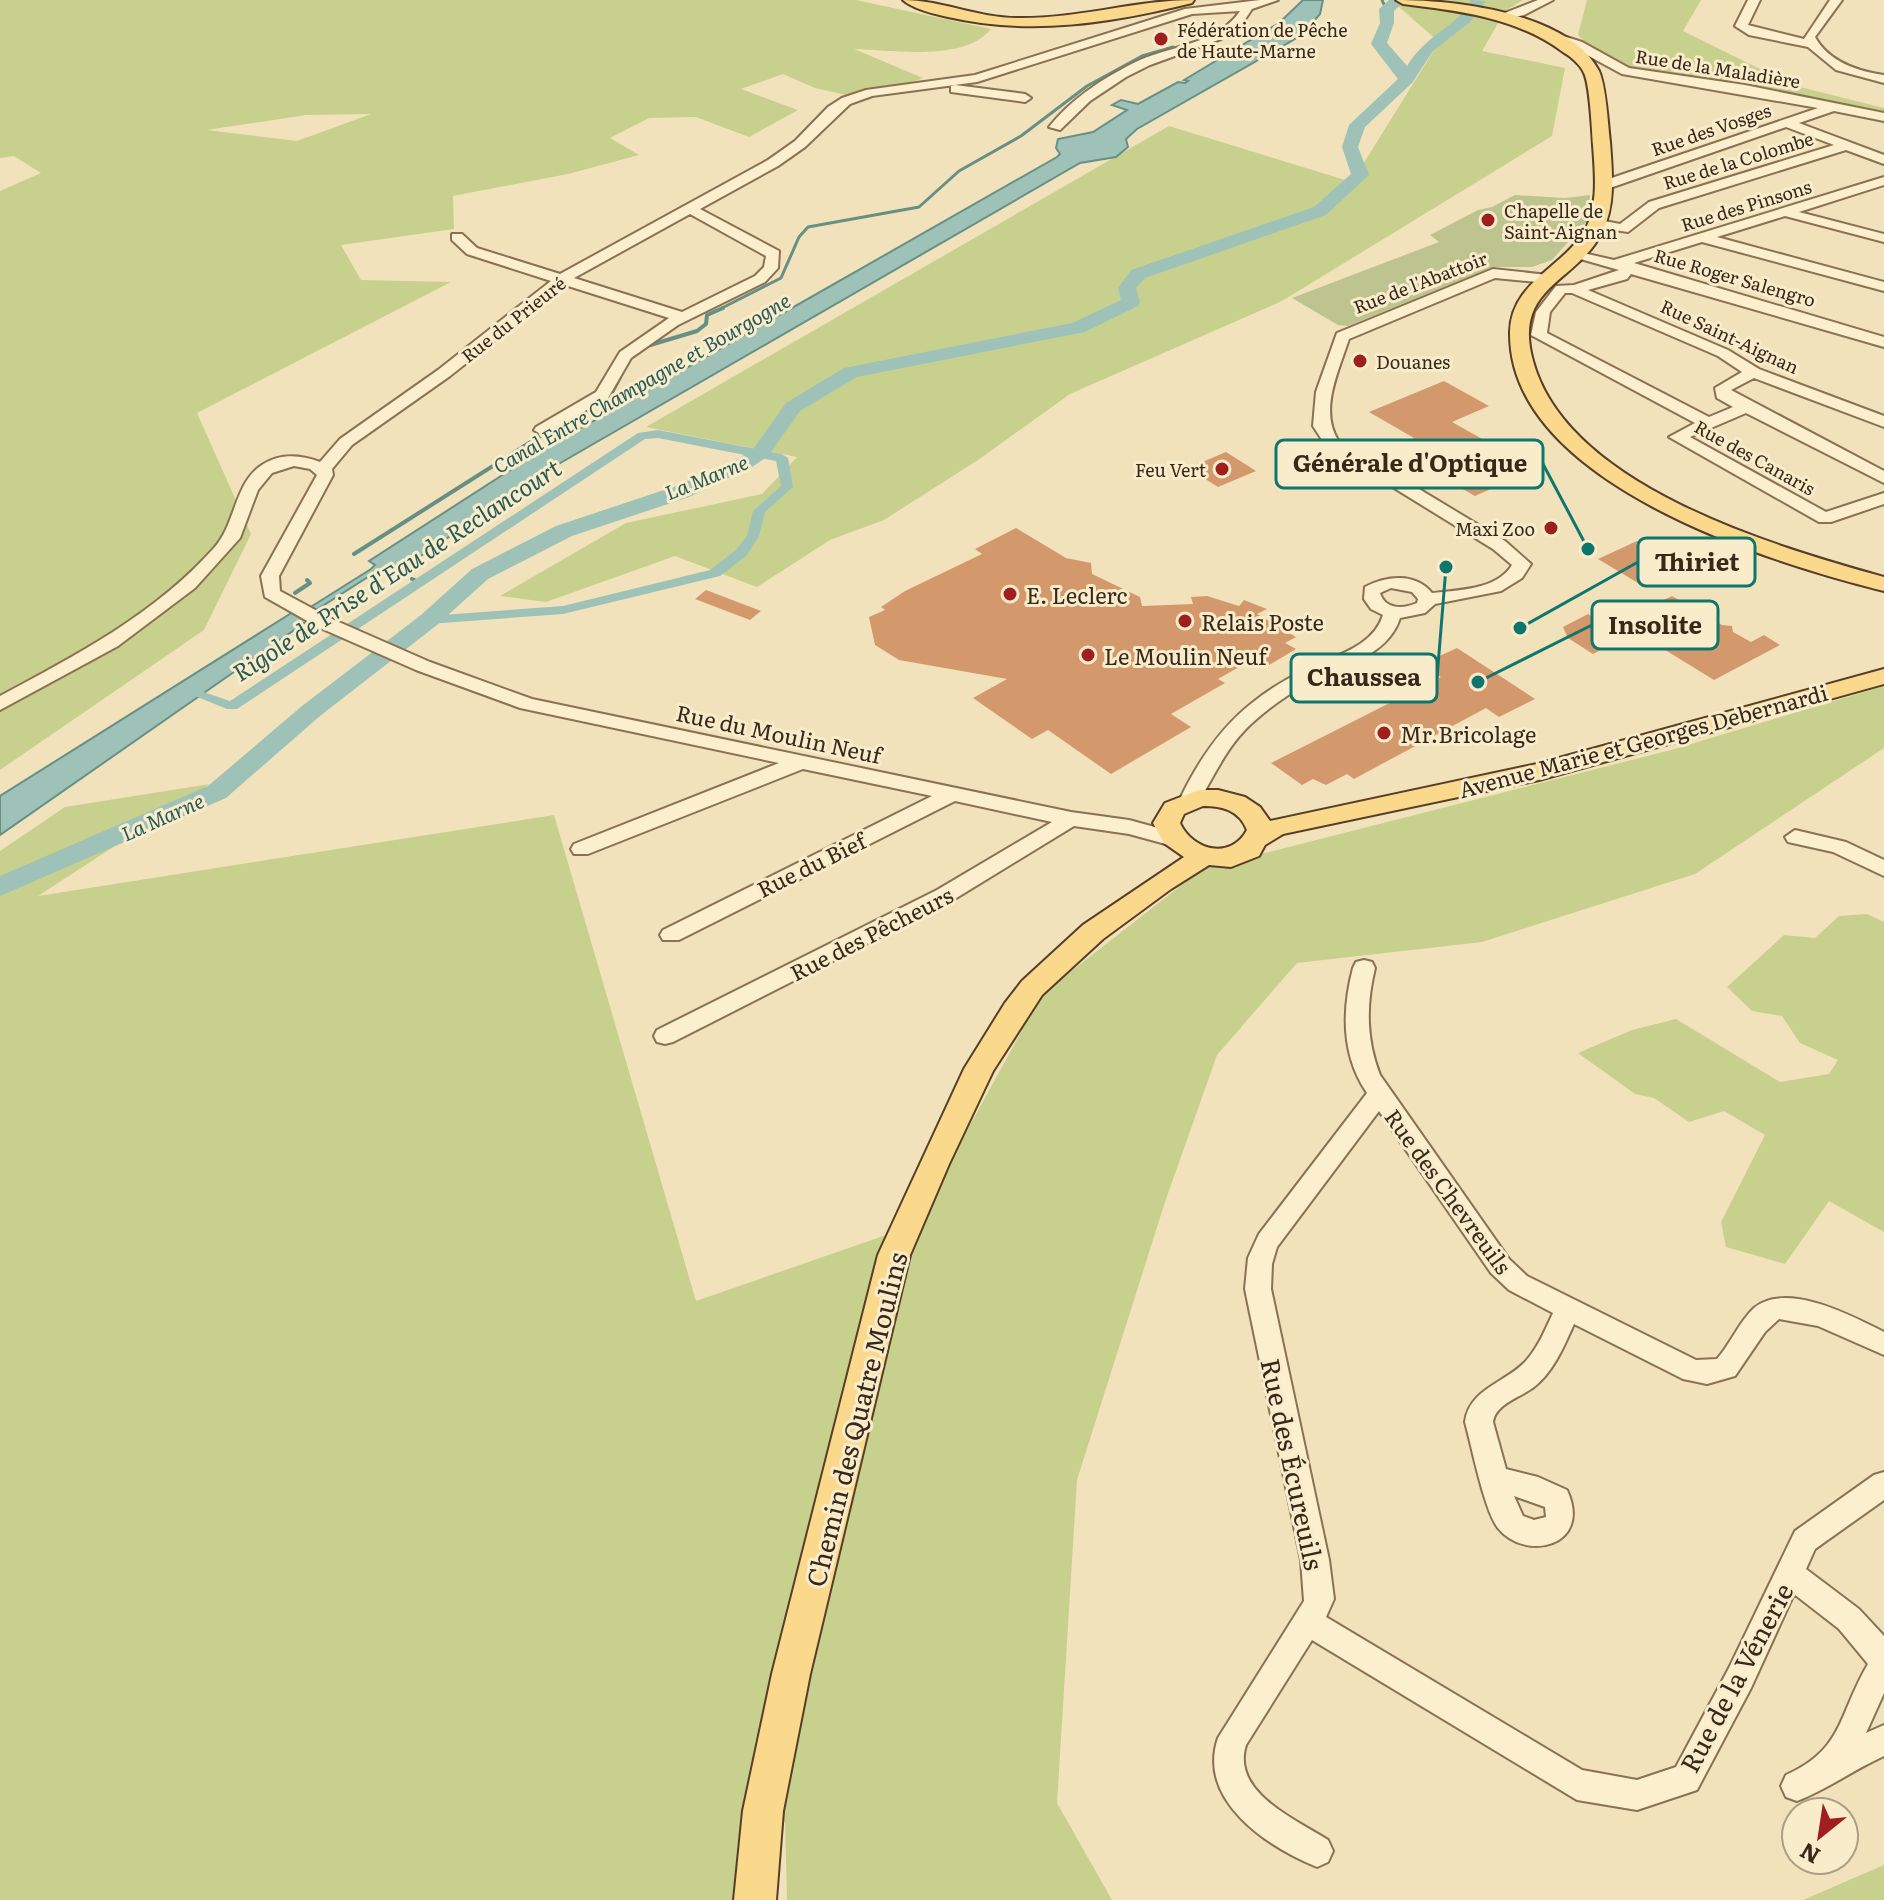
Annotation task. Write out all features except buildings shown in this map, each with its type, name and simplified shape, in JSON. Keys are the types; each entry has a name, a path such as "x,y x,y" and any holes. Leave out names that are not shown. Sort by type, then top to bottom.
{"main road":[{"path":"910,0 972,20 1052,25 1112,18 1187,0"},
{"path":"1403,0 1503,16 1557,38 1592,72 1603,191 1599,224 1584,246 1548,279 1522,311 1519,336 1525,373 1540,406 1586,455 1626,483 1714,527 1794,558 1884,584"},
{"name":"Avenue Marie et Georges Debernardi","path":"1256,826 1274,828 1539,772 1884,676"},
{"path":"1222,798 1245,807 1256,826 1244,852 1232,856 1182,841 1171,813 1189,801 1222,798"},
{"name":"Chemin des Quatre Moulins","path":"755,1900 763,1811 791,1674 894,1255 963,1100 1015,1010 1065,955 1161,883 1182,841"}],"street":[{"path":"1055,127 1077,106 1126,72 1213,37 1238,20 1248,7 1272,0"},
{"path":"1503,16 1520,13 1547,0"},
{"path":"1754,0 1741,26 1753,32 1811,44 1836,64 1884,79"},
{"path":"1811,44 1809,37 1836,0"},
{"name":"Rue du Prieuré","path":"0,704 136,624 196,578 234,535 257,476 275,464 302,461 346,442 444,373 564,278 773,163 800,144 846,101 870,93 977,78 1203,8 1248,7"},
{"name":"Rue de la Maladière","path":"1557,38 1578,45 1626,71 1884,117"},
{"path":"946,83 953,89 1025,98"},
{"name":"Rue des Vosges","path":"1603,191 1833,106"},
{"path":"1785,122 1884,160"},
{"name":"Rue de la Colombe","path":"1599,224 1623,229 1654,205 1848,145"},
{"name":"Rue des Pinsons","path":"1624,265 1703,237 1883,183"},
{"path":"542,430 602,395 625,355 682,317 760,279 771,268 774,254 688,208"},
{"path":"1785,212 1884,238"},
{"path":"457,237 472,251 682,317"},
{"path":"1703,237 1884,287"},
{"name":"Rue Roger Salengro","path":"1575,253 1884,342"},
{"path":"1624,265 1622,276 1574,289 1561,289 1543,312 1539,335 1709,424"},
{"name":"Rue de l'Abattoir","path":"1427,599 1477,594 1506,580 1521,569 1522,564 1499,545 1332,443 1321,426 1324,392 1342,336 1493,273 1548,279"},
{"name":"Rue Saint-Aignan","path":"1574,289 1723,353 1753,372 1884,422"},
{"path":"1753,372 1723,388 1723,395 1884,478"},
{"name":"Rue des Canaris","path":"1746,407 1677,437 1825,518 1884,498"},
{"name":"Rue du Prieuré","path":"292,606 271,593 270,576 322,484 323,469 346,442"},
{"path":"302,461 323,469"},
{"path":"1865,503 1884,515"},
{"path":"1389,582 1409,584 1424,593 1427,599 1425,606 1416,611 1393,612 1372,601 1371,591 1375,587 1389,582"},
{"name":"Rue du Moulin Neuf","path":"292,606 423,666 527,704 1071,819 1129,827 1182,841"},
{"path":"1189,801 1218,748 1255,710 1318,670 1366,649 1379,639 1392,622 1393,612"},
{"path":"581,849 801,762"},
{"path":"1202,775 1211,791 1222,798"},
{"name":"Rue du Bief","path":"671,935 952,794"},
{"name":"Rue des Pêcheurs","path":"665,1036 945,895 1071,819"},
{"path":"1795,837 1839,847 1884,869"},
{"name":"Rue des Chevreuils","path":"1364,968 1355,1010 1356,1030 1362,1062 1378,1095 1500,1266 1518,1283 1677,1365 1707,1373 1726,1368 1761,1318 1777,1307 1799,1309 1820,1316 1884,1344"},
{"name":"Rue des Écureuils","path":"1317,1851 1252,1807 1233,1785 1225,1762 1226,1751 1233,1738 1319,1599 1258,1289 1259,1261 1268,1241 1378,1095"},
{"path":"1496,1479 1479,1422 1481,1410 1533,1372 1568,1309"},
{"name":"Rue de la Vénerie","path":"1307,1621 1577,1785 1637,1795 1686,1779 1740,1678 1805,1540 1884,1484"},
{"path":"1790,1574 1849,1619 1882,1655 1883,1666 1863,1701 1838,1761"},
{"path":"1797,1786 1821,1775 1838,1761 1884,1740"}],"green space":[{"path":"0,0 856,0 991,29 964,46 946,50 907,52 854,49 923,78 868,100 815,88 783,74 741,89 798,110 749,137 696,117 649,118 610,138 639,155 568,174 453,196 454,229 341,245 361,280 451,282 197,413 251,534 204,630 0,770 0,191 41,173 14,156 0,158","holes":["371,114 297,141 207,130 306,115"]},
{"path":"1391,0 1523,0 1505,11 1482,51 1565,68 1552,136 1282,301 1070,394 978,460 884,520 830,540 757,587 675,556 546,602 500,596 626,523 762,494 797,457 646,427 1169,126 1352,182 1439,42"},
{"path":"1587,0 1701,0 1683,31 1792,85 1884,108 1884,115 1642,72 1599,56 1578,35"},
{"path":"1515,195 1565,198 1590,195 1588,220 1552,260 1532,267 1494,267 1348,326 1338,325 1292,298 1439,242 1430,235"},
{"path":"1884,686 1884,748 1695,874 1482,942 1297,963 1217,1055 1165,1202 1077,1480 1057,1803 1112,1900 787,1900 785,1821 743,1900 0,1900 0,851 65,807 210,784 38,896 554,815 696,1301 915,1225 1042,994 1202,869 1671,750"},
{"path":"1867,914 1884,922 1884,1232 1829,1201 1785,1264 1726,1247 1721,1222 1765,1135 1724,1111 1689,1122 1654,1098 1635,1094 1578,1053 1632,1030 1676,1019 1780,1082 1829,1074 1838,1060 1800,1043 1782,1016 1752,1011 1727,987 1784,935 1815,938 1839,916"},
{"path":"1884,1865 1884,1900 1803,1900 1860,1876"}],"water":[{"path":"1303,0 1323,0 1320,14 1302,35 1137,129 1126,139 1128,147 1116,157 1080,163 550,469 397,572 382,568 307,616 310,619 0,835 0,796 293,612 301,613 371,569 375,565 369,561 532,456 1057,157 1060,154 1056,148 1058,139 1093,132 1127,110 1112,105 1121,100 1138,104 1178,82 1185,83 1188,81 1184,80 1279,23"}],"waterway":[{"name":"La Marne","path":"1382,0 1386,9"},
{"name":"La Marne","path":"1399,0 1386,9 1387,23 1379,44 1398,65 1406,80"},
{"name":"La Marne","path":"1406,80 1428,47 1465,19 1479,1 1476,0"},
{"name":"Canal Entre Champagne et Bourgogne","path":"718,310 781,278 799,237 808,227 919,207 959,171 1021,136 1087,86 1142,56 1173,47"},
{"name":"La Marne","path":"0,887 217,792 311,711 429,620 480,574 564,531 681,492 745,463 761,452 793,407 851,372 1078,328 1131,302 1127,288 1138,274 1320,211 1360,175 1350,147 1357,125 1406,80"},
{"name":"Canal Entre Champagne et Bourgogne","path":"647,346 697,331 706,324 707,315 723,308"},
{"name":"Canal Entre Champagne et Bourgogne","path":"586,411 609,398 620,377"},
{"name":"Canal Entre Champagne et Bourgogne","path":"354,554 545,433"},
{"name":"Rigole de Prise d'Eau de Reclancourt","path":"192,692 232,706 642,436 658,434 782,458 787,487 759,511 753,536 741,553 715,573 563,610 429,620"},
{"name":"Rigole de Prise d'Eau de Reclancourt","path":"412,579 422,583"},
{"path":"295,593 310,583 307,580"}],"place":[{"name":"Fédération de Pêche de Haute-Marne","path":"1161,39"},
{"name":"Chapelle de Saint-Aignan","path":"1488,220"},
{"name":"Douanes","path":"1360,361"},
{"name":"Feu Vert","path":"1222,469"},
{"name":"Maxi Zoo","path":"1551,528"},
{"name":"Générale d'Optique","path":"1588,549"},
{"name":"Chaussea","path":"1446,567"},
{"name":"E. Leclerc","path":"1010,594"},
{"name":"Relais Poste","path":"1185,621"},
{"name":"Thiriet","path":"1520,628"},
{"name":"Le Moulin Neuf","path":"1088,655"},
{"name":"Insolite","path":"1478,682"},
{"name":"Mr.Bricolage","path":"1384,733"}]}
